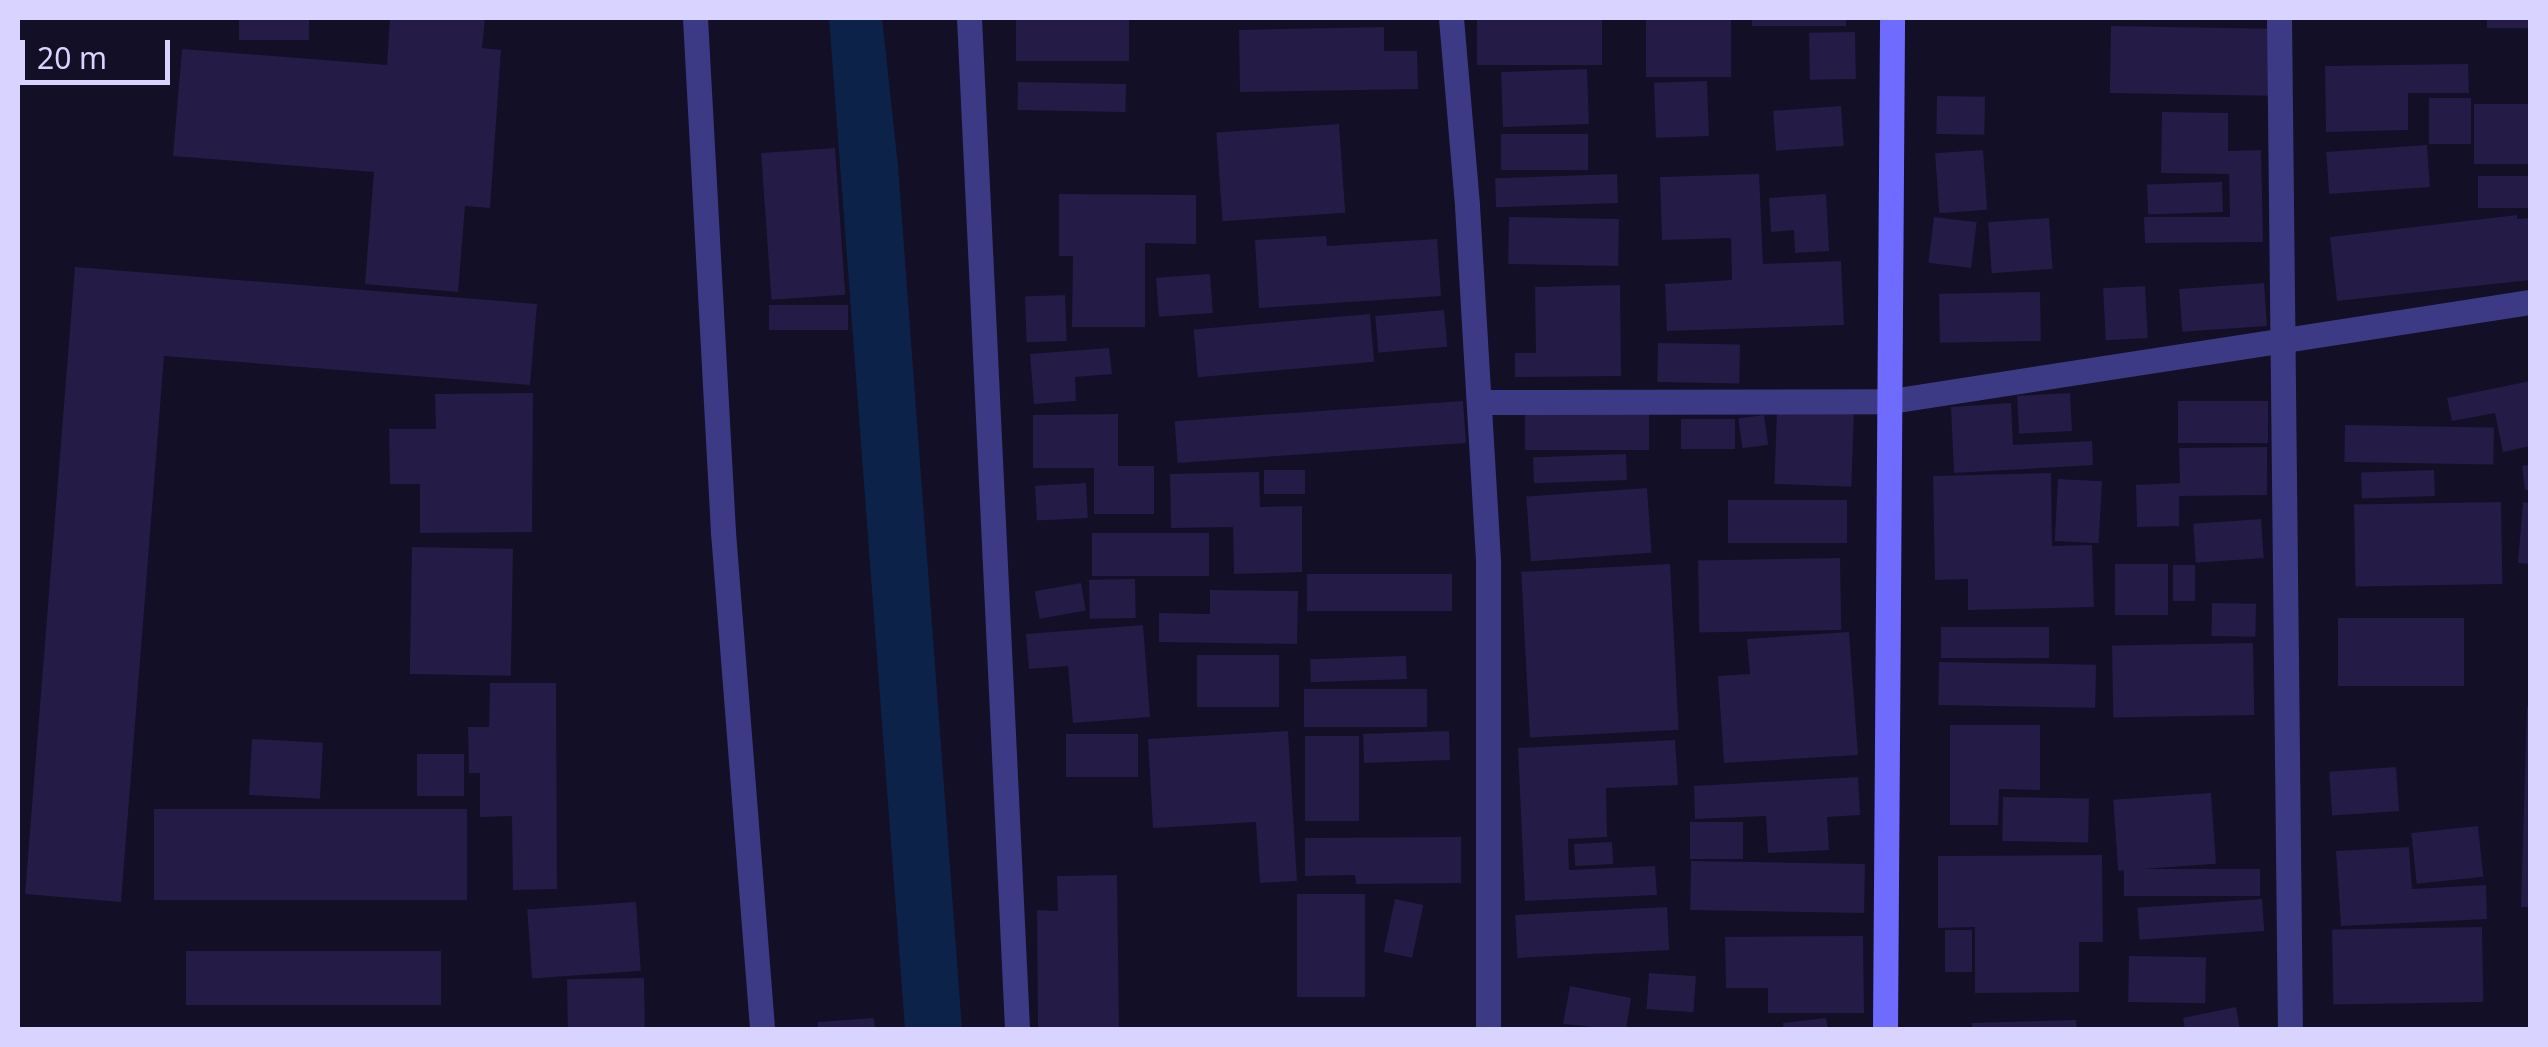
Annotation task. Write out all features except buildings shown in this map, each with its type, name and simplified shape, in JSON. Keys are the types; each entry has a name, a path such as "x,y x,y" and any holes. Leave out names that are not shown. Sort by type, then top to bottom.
{"main road":[{"path":"1885,1030 1892,18"}],"street":[{"path":"695,18 723,532 762,1030"},
{"path":"969,18 1017,1030"},
{"path":"1451,18 1488,562 1488,1030"},
{"path":"2279,18 2290,1030"},
{"path":"1479,402 1891,400 2530,302"}],"water":[{"path":"829,18 882,18 898,166 962,1029 905,1029"}]}
